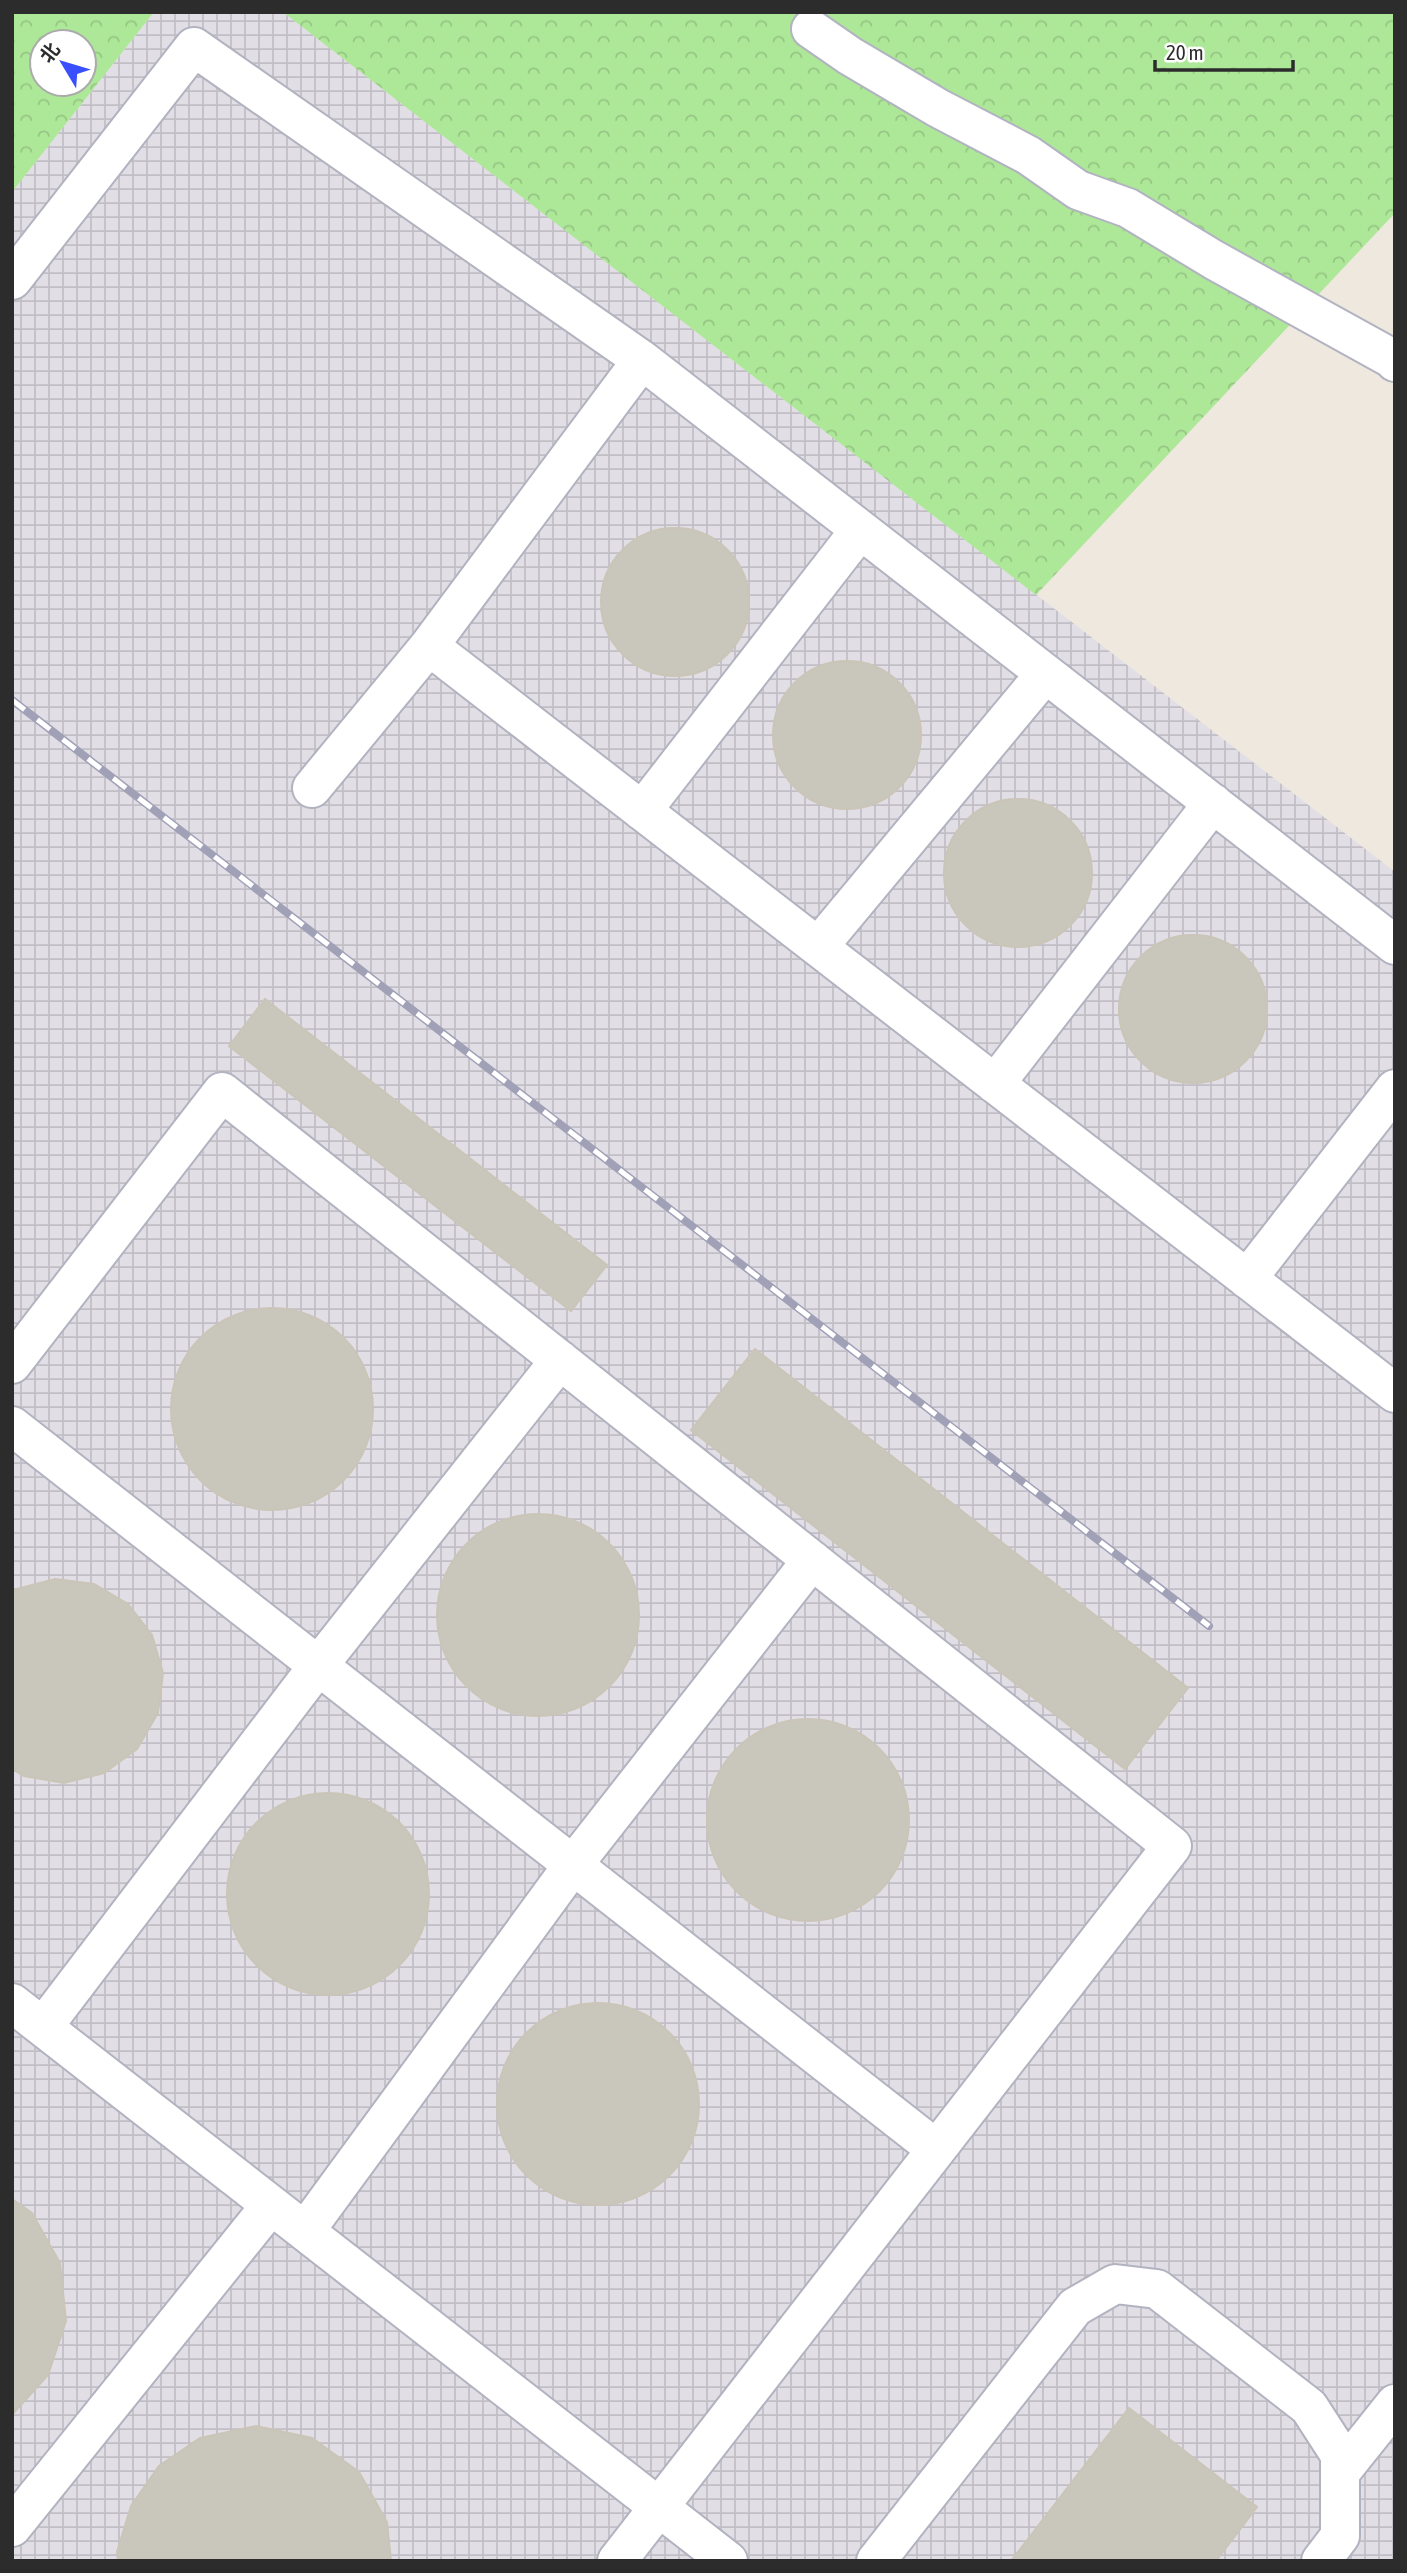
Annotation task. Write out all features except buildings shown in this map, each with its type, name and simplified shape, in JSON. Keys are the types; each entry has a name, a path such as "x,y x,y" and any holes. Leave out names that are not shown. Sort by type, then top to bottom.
{"street":[{"path":"811,29 850,56 938,108 1028,155 1078,190 1128,208 1214,260 1394,360"},
{"path":"12,280 194,47 642,360 1395,945"},
{"path":"312,788 429,646 642,360"},
{"path":"642,811 860,530"},
{"path":"429,646 1395,1393"},
{"path":"818,947 1045,674"},
{"path":"995,1084 1213,803"},
{"path":"1247,1279 1395,1089"},
{"path":"12,1364 222,1092 1172,1846 617,2561"},
{"path":"43,2027 318,1666 560,1360"},
{"path":"12,1426 936,2149"},
{"path":"305,2231 573,1865 812,1560"},
{"path":"12,2003 728,2561"},
{"path":"12,2527 271,2205"},
{"path":"876,2561 1075,2307 1115,2284 1157,2289 1309,2407 1340,2455 1340,2536 1321,2561"},
{"path":"1340,2473 1395,2404"}],"shaded area":[{"path":"154,12 283,12 1395,872 1395,2561 12,2561 12,192 86,98 98,98 98,83"}],"green space":[{"path":"12,12 154,12 98,83 98,28 28,28 28,98 86,98 12,192"},
{"path":"283,12 1395,12 1395,213 1036,595"}],"railway":[{"path":"12,700 1209,1626"}]}
